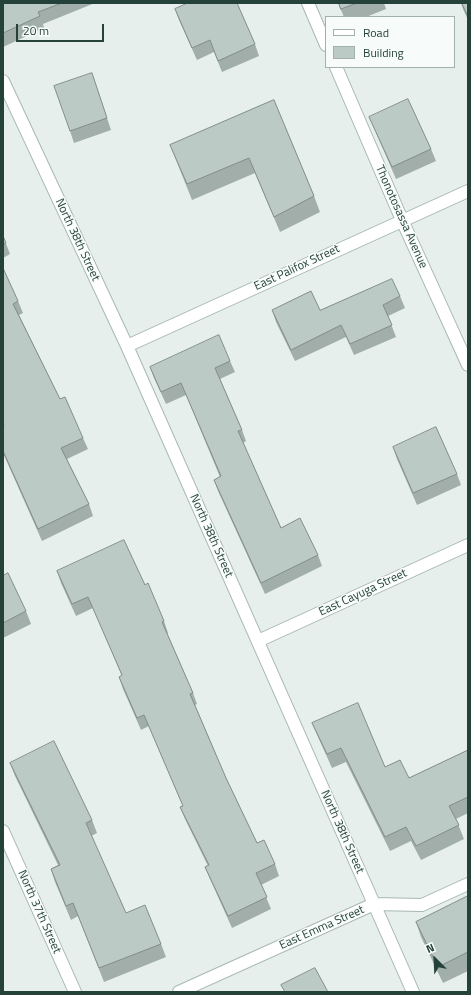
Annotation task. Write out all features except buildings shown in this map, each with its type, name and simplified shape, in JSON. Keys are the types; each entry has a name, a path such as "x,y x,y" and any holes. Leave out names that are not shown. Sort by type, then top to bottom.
{"street":[{"path":"308,3 325,42"},
{"name":"Thonotosassa Avenue","path":"336,68 402,220 468,365"},
{"name":"North 38th Street","path":"3,82 126,346 413,992"},
{"name":"East Palifox Street","path":"126,346 468,191"},
{"name":"East Cayuga Street","path":"258,642 468,545"},
{"name":"North 37th Street","path":"3,831 75,992"},
{"name":"East Emma Street","path":"179,992 374,904 422,905 468,884"}]}
